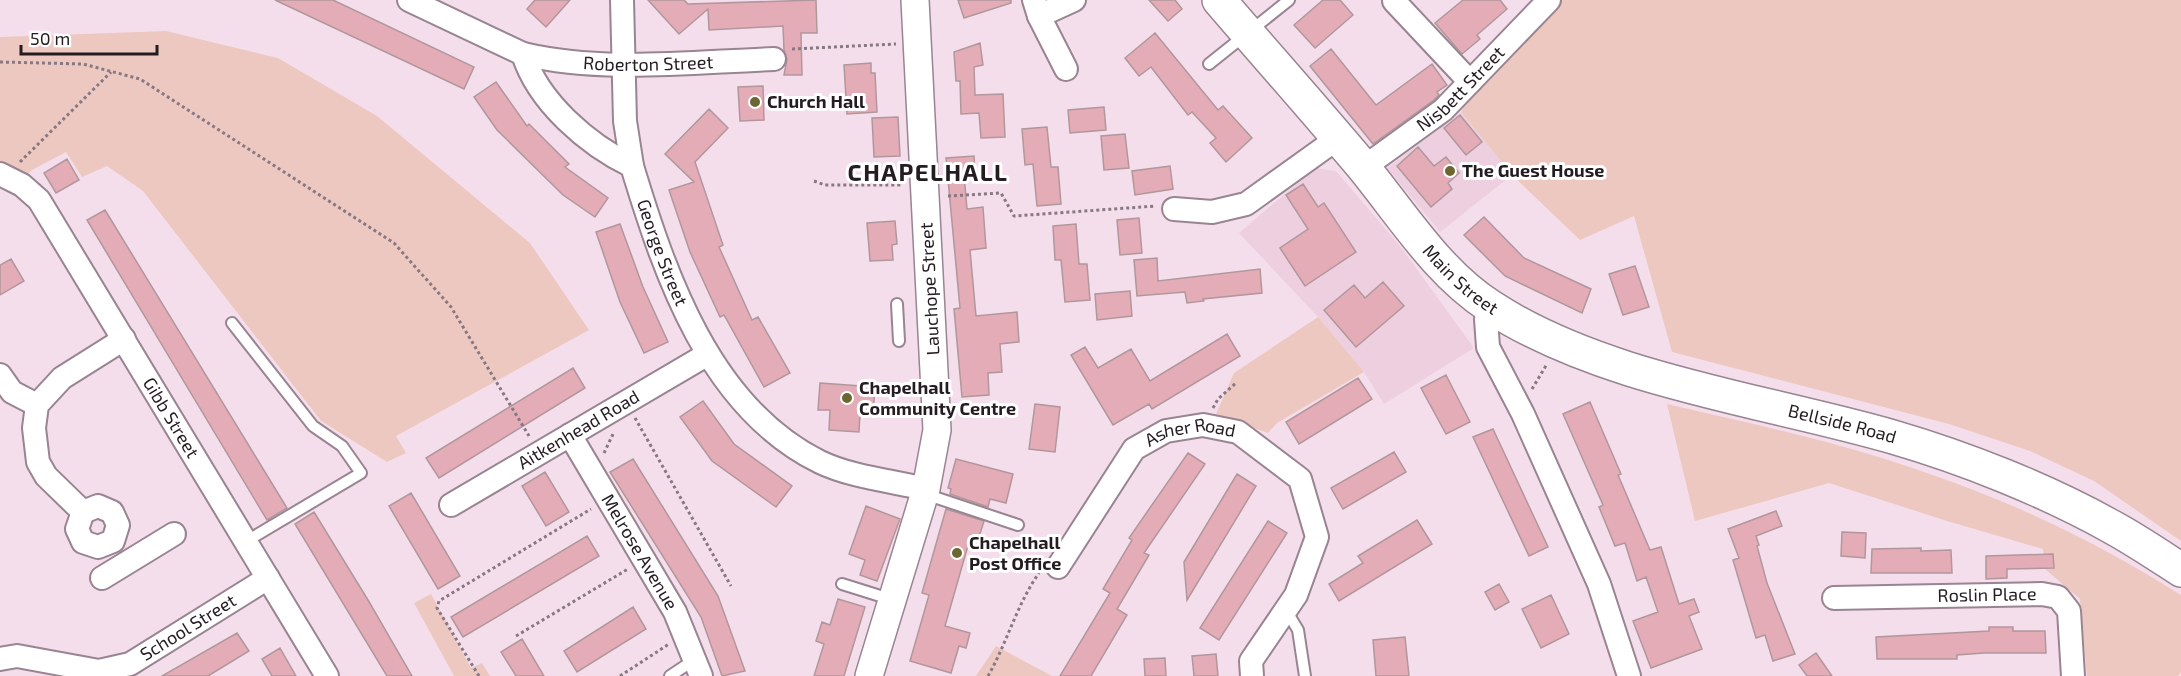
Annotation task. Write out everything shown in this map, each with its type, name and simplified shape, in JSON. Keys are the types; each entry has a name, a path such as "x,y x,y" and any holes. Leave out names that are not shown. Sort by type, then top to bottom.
{"main road":[{"name":"Main Street","path":"1219,0 1338,138 1437,260 1465,289 1492,308"},
{"name":"Bellside Road","path":"1492,308 1539,333 1596,357 1640,371 1895,437 2029,486 2113,527 2181,570"}],"street":[{"path":"409,0 523,54 533,81 568,120 610,155 632,166"},
{"name":"George Street","path":"622,0 625,121 632,166 667,269 708,354 725,381 751,412 796,448 822,463 925,491"},
{"name":"Lauchope Street","path":"869,676 894,600 925,491 937,430 915,0"},
{"path":"1066,69 1036,8 1074,0"},
{"name":"Nisbett Street","path":"1363,168 1443,110 1549,0"},
{"path":"1394,1 1470,82"},
{"name":"Roberton Street","path":"523,54 550,60 624,65 774,59"},
{"path":"1174,209 1212,212 1246,204 1338,138"},
{"name":"Gibb Street","path":"3,175 39,200 327,676"},
{"name":"Main Street","path":"1492,308 1486,319 1488,347 1519,408 1599,584 1629,676"},
{"path":"122,566 109,544 118,530 117,520 112,512 98,506 83,512 46,477 38,462 34,428 37,405 62,378 124,339"},
{"name":"Aitkenhead Road","path":"451,505 627,404 708,354"},
{"path":"0,375 12,392 37,405"},
{"name":"Asher Road","path":"1058,567 1134,449 1166,430 1203,425 1238,432 1300,479 1317,537 1296,594 1251,661 1252,676"},
{"name":"Melrose Avenue","path":"570,435 675,612 697,668"},
{"path":"102,578 174,534"},
{"name":"School Street","path":"0,659 17,656 99,671 130,663 268,578"},
{"name":"Roslin Place","path":"1834,598 2042,594 2058,597 2069,611 2073,676"}],"lane":[{"path":"1209,64 1289,0"},
{"path":"897,304 899,341"},
{"path":"232,322 313,426 342,446 362,473 245,542"},
{"path":"925,491 1018,525"},
{"path":"842,584 894,600"},
{"path":"1286,610 1298,630 1305,676"},
{"path":"670,676 697,668"}],"path":[{"path":"774,59 776,50 917,43"},
{"path":"0,62 83,64 140,79 394,243 451,308 540,453"},
{"path":"3,175 111,72"},
{"path":"814,181 825,184 925,191 1001,193 1014,216 1155,206 1174,209"},
{"path":"1519,408 1552,356"},
{"path":"1203,425 1218,399 1236,383"},
{"path":"595,477 627,404"},
{"path":"627,404 731,586"},
{"path":"479,676 437,608 438,601 608,498"},
{"path":"516,636 644,560"},
{"path":"988,676 1004,648 1011,627 1038,573 1058,567"},
{"path":"620,676 684,634"}],"shaded area":[{"path":"1559,0 2181,0 2181,541 2094,481 2030,451 1949,424 1672,352 1634,216 1580,240 1512,175 1461,112 1468,99"},
{"path":"166,31 278,58 377,116 530,243 589,330 396,436 406,453 387,462 321,421 143,191 107,166 82,177 66,152 32,170 22,179 0,170 0,37"},
{"name":"The Guest House","path":"1461,112 1512,175 1440,232 1387,168"},
{"path":"1315,168 1336,171 1400,246 1474,348 1384,404 1364,372 1318,317 1239,233"},
{"path":"1318,317 1364,372 1277,423 1268,433 1216,414 1234,373"},
{"path":"1667,404 1798,435 1895,462 1993,498 2089,542 2181,595 2181,672 2178,676 2087,676 2080,599 2045,569 2043,549 1829,483 1695,521"},
{"path":"431,594 471,668 482,663 490,676 454,676 414,603"},
{"path":"996,646 1052,676 976,676"}],"building":[{"path":"275,0 333,0 474,67 464,89"},
{"path":"535,0 570,0 546,27 527,9"},
{"path":"648,0 684,0 688,4 816,0 817,33 801,33 802,75 784,75 787,59 784,50 783,26 709,30 708,9 679,34"},
{"path":"958,0 1011,0 1011,3 964,18"},
{"path":"1149,0 1175,0 1182,9 1168,21"},
{"path":"1323,0 1340,0 1353,15 1315,48 1294,25"},
{"path":"1463,0 1500,0 1507,9 1477,35 1480,39 1462,54 1435,23"},
{"path":"1155,33 1218,110 1223,106 1252,138 1226,162 1210,143 1216,138 1192,112 1188,115 1151,67 1139,76 1125,58"},
{"path":"980,43 983,65 974,67 975,95 1003,94 1005,137 981,138 979,113 961,114 960,81 956,81 954,52"},
{"path":"1331,49 1376,105 1432,64 1447,85 1437,92 1439,95 1434,100 1373,144 1310,66"},
{"path":"871,63 871,73 875,73 877,112 847,114 844,65"},
{"path":"496,82 527,126 529,124 569,164 565,167 608,198 595,217 563,195 497,130 474,97"},
{"name":"Church Hall","path":"763,86 764,120 740,121 738,87"},
{"path":"1104,107 1106,130 1070,133 1068,110"},
{"path":"709,109 728,128 695,162 723,245 719,247 752,320 758,317 790,373 764,387 724,315 720,317 690,252 669,190 694,182 665,154"},
{"path":"1460,115 1482,142 1466,155 1444,128"},
{"path":"898,117 900,156 874,157 872,118"},
{"path":"1047,127 1051,167 1058,167 1061,204 1037,206 1033,164 1025,165 1022,129"},
{"path":"1125,134 1129,168 1104,170 1101,136"},
{"path":"1418,147 1434,166 1446,157 1459,173 1448,183 1452,189 1431,207 1397,166"},
{"path":"974,156 975,173 964,174 967,209 983,207 986,248 970,250 976,316 1017,312 1019,342 1000,344 1002,372 988,373 989,395 962,397 954,309 960,308 946,158"},
{"path":"67,159 79,180 56,193 44,173"},
{"path":"1170,166 1173,189 1135,195 1132,171"},
{"path":"1303,184 1318,207 1324,203 1356,252 1305,286 1280,248 1308,229 1286,195"},
{"path":"105,210 287,508 267,520 87,220"},
{"path":"1484,217 1524,258 1591,289 1582,313 1505,276 1464,235"},
{"path":"1139,218 1142,253 1120,255 1117,220"},
{"path":"895,221 897,244 892,245 893,260 870,261 867,223"},
{"path":"620,224 643,287 668,342 644,353 620,302 596,232"},
{"path":"1076,224 1079,264 1087,264 1090,300 1065,302 1061,260 1055,260 1053,226"},
{"path":"1157,258 1158,281 1260,269 1262,293 1203,299 1204,301 1187,303 1185,292 1137,296 1134,260"},
{"path":"11,259 24,281 0,295 0,265"},
{"path":"1635,266 1649,307 1623,315 1609,274"},
{"path":"1383,282 1404,306 1356,347 1324,310 1354,285 1365,298"},
{"path":"1130,291 1132,316 1097,320 1095,294"},
{"path":"1227,334 1240,356 1152,409 1149,404 1113,425 1071,355 1085,347 1098,368 1131,349 1150,381"},
{"path":"573,368 585,388 439,478 426,458"},
{"path":"1446,375 1470,422 1446,434 1421,388"},
{"path":"1358,378 1372,399 1299,444 1286,422"},
{"name":"Chapelhall Community Centre","path":"820,383 875,387 873,415 860,414 859,432 829,430 830,410 818,410"},
{"path":"703,401 734,444 792,486 776,507 712,461 680,417"},
{"path":"1590,402 1650,550 1661,547 1679,604 1694,599 1699,612 1689,616 1702,649 1651,668 1633,621 1658,612 1646,577 1637,581 1625,543 1615,546 1599,507 1603,505 1563,414"},
{"path":"1035,404 1060,407 1055,452 1029,449"},
{"path":"1493,429 1548,547 1529,556 1473,437"},
{"path":"1394,452 1406,472 1343,509 1331,488"},
{"path":"1188,453 1205,464 1144,553 1149,555 1117,609 1127,615 1091,676 1060,676 1110,593 1103,589 1132,540 1129,538"},
{"path":"633,459 718,596 745,671 722,676 701,617 610,472"},
{"path":"956,459 1013,474 1006,503 990,499 988,507 950,494 951,489 948,488"},
{"path":"545,472 569,512 546,526 522,486"},
{"path":"1237,474 1256,486 1187,600 1184,562"},
{"path":"411,493 460,576 438,589 389,506"},
{"path":"866,506 900,519 877,581 860,575 865,560 849,554"},
{"path":"946,509 984,521 979,537 971,535 945,626 970,633 966,648 959,646 951,673 910,661 929,595 922,593"},
{"path":"1776,511 1782,526 1756,536 1759,545 1757,546 1767,583 1795,654 1773,661 1765,635 1756,638 1733,560 1739,558 1728,529"},
{"path":"314,512 412,676 387,676 295,524"},
{"path":"1417,520 1432,544 1339,601 1329,584 1363,563 1358,556"},
{"path":"1268,521 1287,533 1219,640 1200,628"},
{"path":"1842,532 1866,533 1865,558 1841,556"},
{"path":"587,536 599,556 463,637 451,617"},
{"path":"1921,548 1921,551 1951,550 1952,573 1871,573 1872,549"},
{"path":"2053,554 2054,568 2007,569 2007,578 1986,579 1986,556"},
{"path":"1499,584 1509,602 1495,610 1485,592"},
{"path":"1551,595 1569,634 1541,648 1522,609"},
{"path":"838,599 865,607 844,676 814,676 824,644 816,641 822,622 830,625"},
{"path":"633,607 646,629 577,672 564,651"},
{"path":"1989,627 2013,627 2013,631 2045,631 2046,653 1984,653 1957,655 1957,659 1877,659 1876,637 1989,631"},
{"path":"237,633 249,651 208,676 162,676"},
{"path":"1405,637 1409,676 1376,676 1373,640"},
{"path":"522,639 544,676 516,676 501,652"},
{"path":"280,648 296,676 272,676 262,659"},
{"path":"1816,653 1832,676 1807,676 1799,665"},
{"path":"1216,654 1218,676 1194,676 1192,656"},
{"path":"1165,658 1166,676 1145,676 1144,659"}],"place":[{"name":"Church Hall","path":"755,102"},
{"name":"The Guest House","path":"1450,171"},
{"name":"Chapelhall Community Centre","path":"847,398"},
{"name":"Chapelhall Post Office","path":"957,553"}],"district":[{"name":"CHAPELHALL","path":"928,173"}]}
